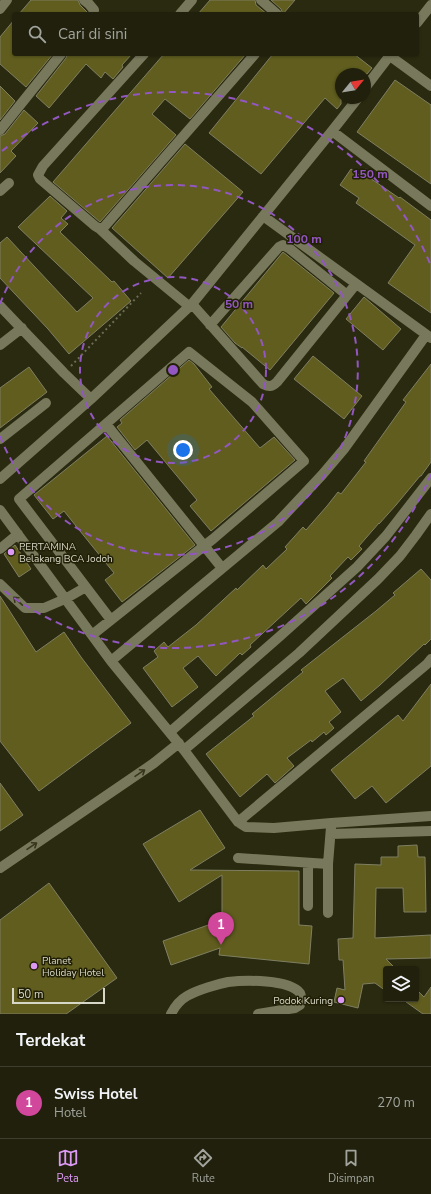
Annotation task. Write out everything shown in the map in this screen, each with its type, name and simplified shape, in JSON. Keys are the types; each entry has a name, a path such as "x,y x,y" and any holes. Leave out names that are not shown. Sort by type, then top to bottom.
{"street":[{"path":"0,9 8,0"},
{"path":"84,0 94,10 94,12"},
{"path":"182,12 192,0"},
{"path":"261,0 275,12"},
{"path":"419,20 431,5"},
{"path":"0,130 59,56"},
{"path":"142,56 47,162 38,175 40,179 100,229 134,261 191,306 210,324 263,384 267,386 273,386 278,382 356,284"},
{"path":"100,229 103,229 253,56"},
{"path":"371,80 390,56"},
{"path":"392,56 431,86"},
{"path":"0,479 91,399 191,306 353,104"},
{"path":"332,131 431,206"},
{"path":"0,191 9,183"},
{"path":"111,661 278,522 344,449 428,336 263,216"},
{"path":"210,324 279,247 283,245 347,295"},
{"path":"0,306 64,374 91,399"},
{"path":"0,345 22,328"},
{"path":"92,635 111,620 204,546 304,461 252,402 189,352 19,499 111,620"},
{"path":"0,439 46,403"},
{"path":"106,424 222,568"},
{"path":"170,732 357,567 386,536 431,478"},
{"path":"0,510 111,661 182,746 238,822 246,827 274,828 431,816"},
{"path":"0,868 154,763 182,746 299,653 378,579 400,556 431,514"},
{"path":"0,549 18,534"},
{"path":"0,584 25,608 44,608 65,599 86,587"},
{"path":"238,822 430,663"},
{"path":"328,913 328,864 331,823"},
{"path":"330,834 431,831"},
{"path":"238,858 328,864"},
{"path":"308,863 308,906"},
{"path":"171,1014 176,1005 186,996 227,982 259,981 284,984 300,994 302,1000 300,1005 295,1008 258,1014"}],"path":[{"path":"64,374 141,294"}],"building":[{"path":"31,0 78,0 80,5 87,12 21,12"},
{"path":"210,0 255,0 256,5 265,12 200,12"},
{"path":"271,0 295,0 285,12 282,12"},
{"path":"12,22 12,56 51,56 26,87 0,64 0,37"},
{"path":"66,56 130,56 113,79 105,72 101,78 86,64 49,108 36,96"},
{"path":"162,56 244,56 190,119 165,99 152,114 176,135 100,222 53,182"},
{"path":"271,56 357,56 372,68 371,69 335,68 335,104 341,104 337,109 325,98 261,174 209,133"},
{"path":"395,80 431,105 431,184 357,132"},
{"path":"0,86 15,101 0,120"},
{"path":"24,110 38,123 11,151 16,156 0,173 0,136 5,134"},
{"path":"185,144 243,192 168,278 112,228"},
{"path":"351,169 359,175 363,169 372,176 370,178 399,198 400,197 431,220 431,313 388,283 415,245 356,203 359,198 340,185"},
{"path":"50,196 67,211 61,218 68,224 60,232 112,282 114,281 131,301 69,354 48,329 0,278 0,243 7,237 77,312 93,298 18,227"},
{"path":"283,252 334,293 270,370 235,343 221,327"},
{"path":"364,297 401,329 383,350 346,319"},
{"path":"313,356 362,396 344,419 294,379"},
{"path":"189,360 194,364 212,387 209,389 260,448 274,437 295,460 211,531 190,506 197,500 147,440 135,450 117,427 122,423 120,420"},
{"path":"431,364 431,462 421,476 359,546 362,549 351,560 348,557 330,576 332,578 306,604 301,598 250,645 251,647 242,655 240,653 216,676 198,656 183,668 198,687 172,707 143,668 158,657 154,651 164,642 168,647 196,625 236,588 237,590 263,565 266,569 287,549 285,547 303,527 306,530 338,492 341,494 366,462 364,461 406,402 403,400"},
{"path":"29,367 47,392 0,428 0,388"},
{"path":"107,436 195,545 122,602 105,580 114,573 64,511 53,519 34,495"},
{"path":"15,545 31,569 19,577 4,554"},
{"path":"421,569 431,580 431,639 361,701 343,678 325,691 341,712 329,722 334,728 326,735 324,732 312,742 311,740 287,758 294,766 275,783 267,774 240,797 206,754 254,716 252,714 303,672 301,670 395,595 393,593"},
{"path":"0,596 36,652 64,632 131,723 39,791 0,741"},
{"path":"431,684 431,766 386,803 372,786 355,799 331,770 398,715 403,721"},
{"path":"0,783 23,815 0,831"},
{"path":"200,810 225,848 190,870 299,871 299,925 312,926 309,964 219,955 220,948 171,965 163,941 211,924 222,924 222,875 179,902 143,844"},
{"path":"417,845 418,857 425,857 426,912 404,912 403,888 376,888 375,938 431,935 431,958 386,959 393,966 383,966 383,989 375,983 363,984 358,1008 334,1002 337,988 345,990 343,960 339,960 338,939 353,938 355,864 381,865 381,857 398,857 398,846"},
{"name":"Planet Holiday Hotel","path":"49,883 117,978 66,1014 0,1014 0,920"},
{"path":"431,987 431,1014 423,1014 406,1002 419,1002 419,992 424,997"}],"place":[{"name":"PERTAMINA Belakang BCA Jodoh","path":"11,552"},
{"name":"Swiss Hotel","path":"221,945"},
{"name":"Planet Holiday Hotel","path":"34,966"},
{"name":"Podok Kuring","path":"341,1000"}]}
